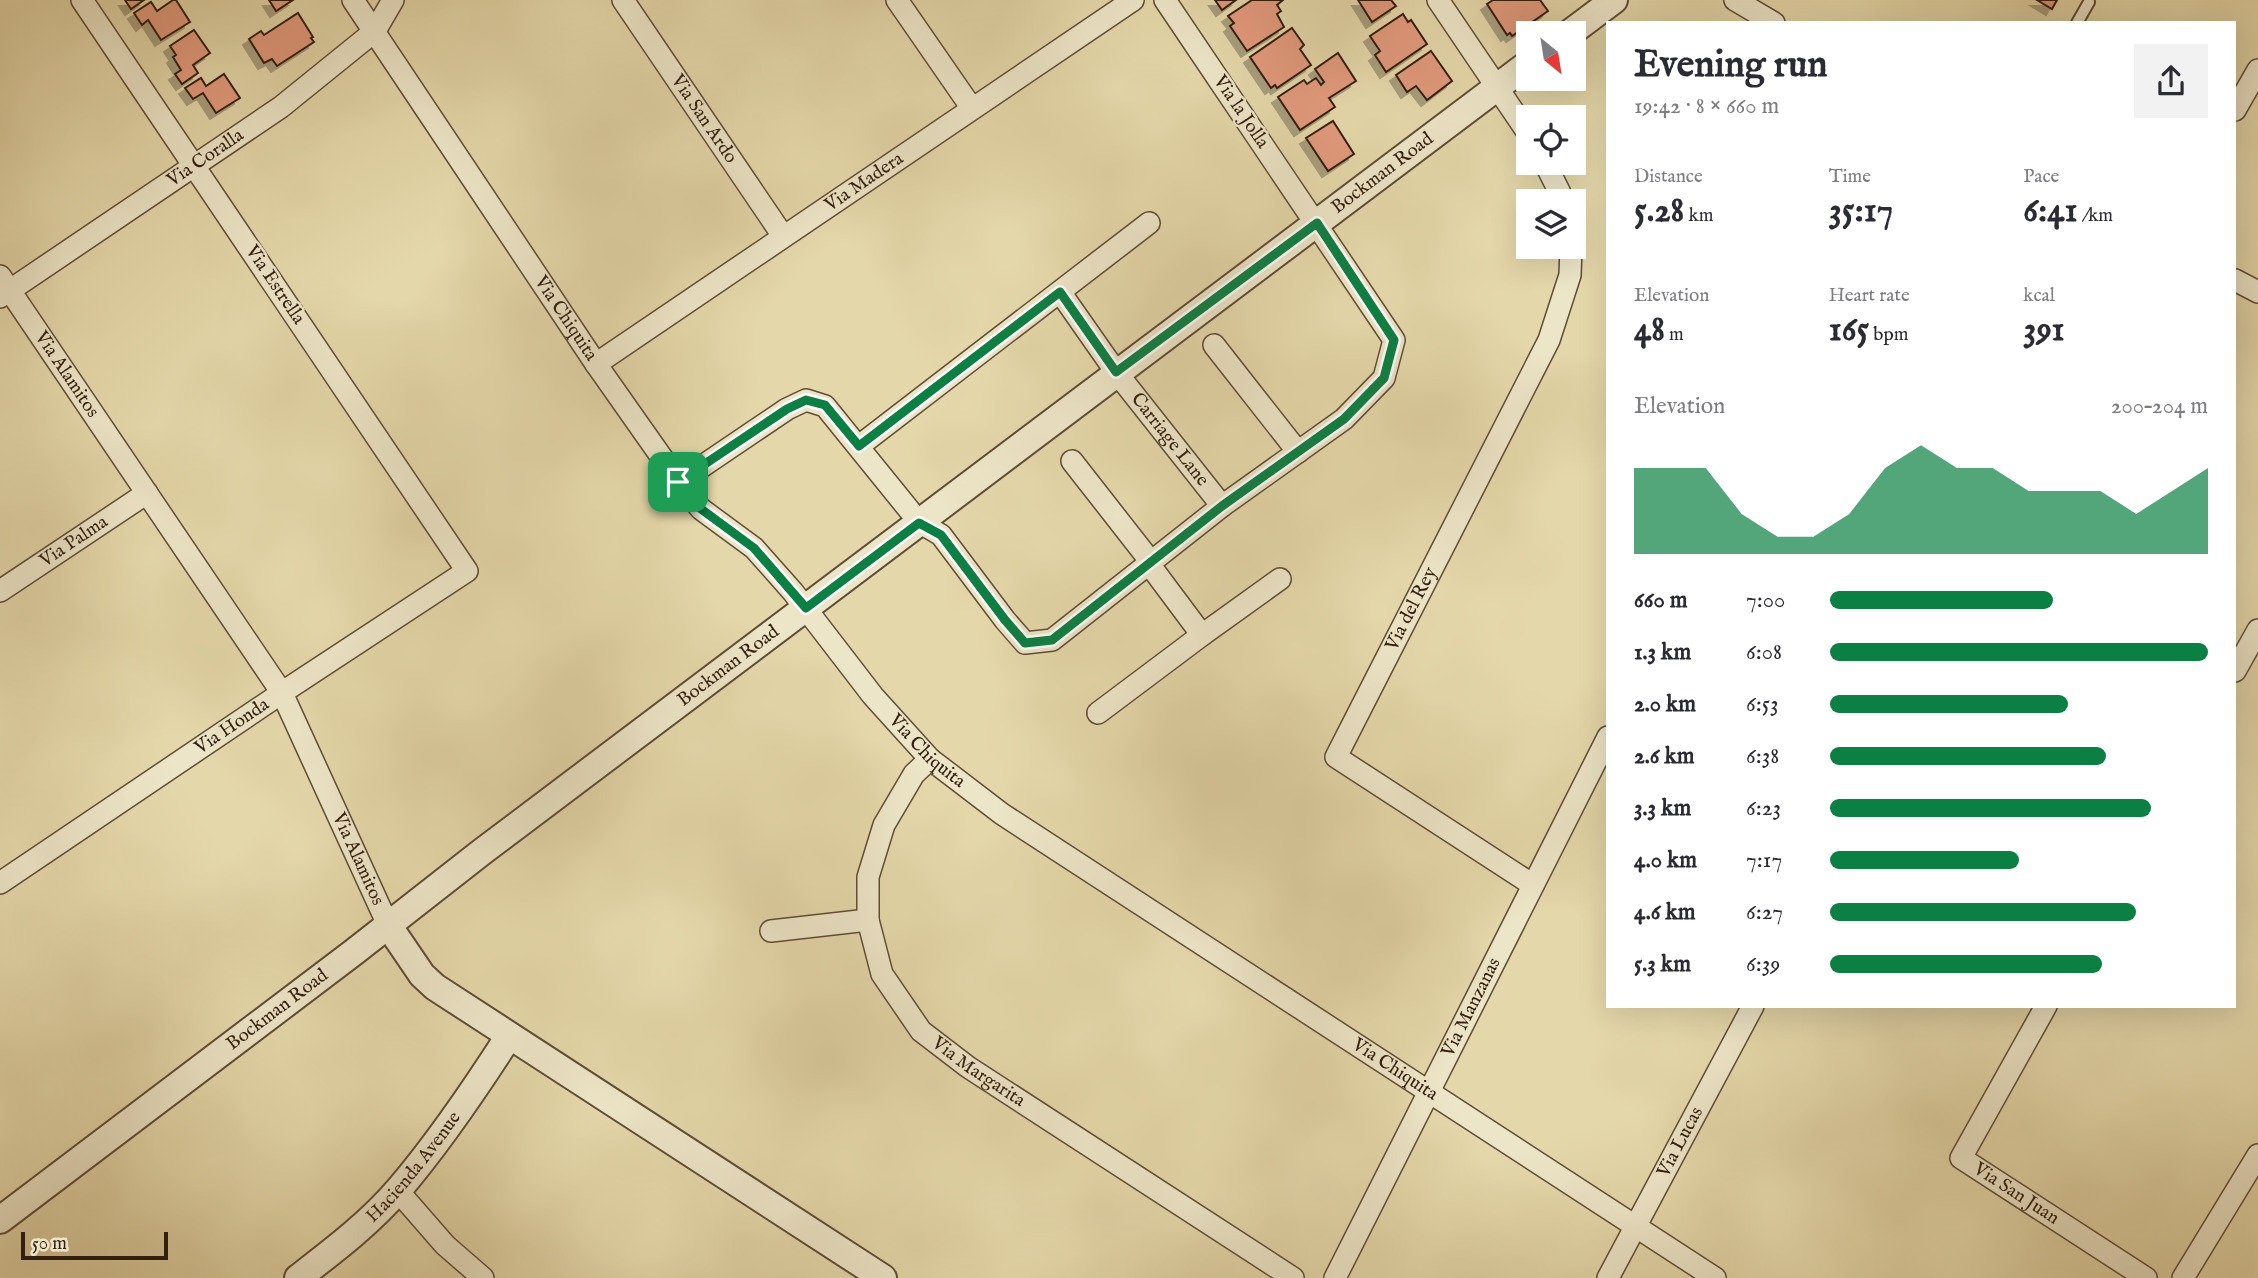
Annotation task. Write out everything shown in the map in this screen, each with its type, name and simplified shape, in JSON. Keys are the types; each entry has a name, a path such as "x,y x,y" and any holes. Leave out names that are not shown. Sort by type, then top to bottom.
{"street":[{"name":"Via Estrella","path":"82,0 467,571"},
{"name":"Via Chiquita","path":"353,0 678,482 701,509 754,548 806,608 873,696 930,759 1002,814 1715,1278"},
{"name":"Via Coralla","path":"3,288 195,167 281,107 375,31 393,0"},
{"name":"Via San Ardo","path":"623,0 783,236"},
{"path":"897,0 971,107"},
{"name":"Via Madera","path":"596,364 971,107 1133,0"},
{"name":"Via la Jolla","path":"919,523 941,535 1025,643 1052,640 1222,506 1344,419 1384,378 1394,340 1165,0"},
{"path":"1438,0 1516,116"},
{"path":"1586,21 1615,0"},
{"path":"1735,0 1771,21"},
{"path":"1765,0 1779,21"},
{"path":"2236,108 2258,70"},
{"name":"Bockman Road","path":"0,1220 1116,372 1516,73"},
{"path":"859,446 1149,223"},
{"name":"Via del Rey","path":"1533,885 1336,757 1549,341 1570,275 1571,259"},
{"path":"2236,281 2258,292"},
{"name":"Via Alamitos","path":"3,288 147,492 282,692 388,925 422,975 435,987 509,1036 883,1278"},
{"name":"Carriage Lane","path":"1060,292 1116,372 1222,506"},
{"path":"1214,345 1298,452"},
{"path":"678,482 787,409 806,400 825,405 919,523"},
{"path":"1072,461 1202,635"},
{"name":"Via Palma","path":"0,591 147,492"},
{"name":"Via Honda","path":"0,883 282,692 467,571"},
{"path":"1098,713 1280,579"},
{"path":"2236,669 2258,630"},
{"name":"Via Manzanas","path":"1335,1278 1606,741"},
{"name":"Via Margarita","path":"930,759 914,774 884,825 869,877 868,920 882,974 920,1031 968,1067 1293,1278"},
{"path":"771,931 868,920"},
{"name":"Via Lucas","path":"1608,1278 1752,1008"},
{"name":"Via San Juan","path":"2045,1008 1961,1158 2147,1278"},
{"name":"Hacienda Avenue","path":"298,1278 339,1247 398,1191 467,1102 509,1036"},
{"path":"2183,1278 2258,1155"},
{"path":"398,1191 445,1245 483,1278"}],"lane":[{"path":"2078,21 2089,2"}],"building":[{"path":"125,0 144,0 131,9"},
{"path":"176,0 190,22 161,40 148,20 142,25 134,13 151,2 157,11"},
{"path":"269,0 293,0 276,11"},
{"path":"1215,0 1236,0 1222,10"},
{"path":"1252,0 1283,0 1277,5 1281,11 1277,14 1284,27 1247,51 1230,26 1234,23 1228,16"},
{"path":"1358,0 1391,0 1396,6 1372,22"},
{"path":"1493,0 1540,0 1548,11 1534,21 1516,21 1516,33 1512,36 1510,33 1507,35 1487,4"},
{"path":"2037,0 2057,0 2052,9"},
{"path":"298,13 314,42 277,66 272,59 264,63 249,39 261,31 264,35"},
{"path":"1403,14 1408,22 1411,20 1427,44 1386,72 1375,55 1380,51 1370,36"},
{"path":"1292,28 1304,45 1300,49 1311,65 1277,88 1275,85 1271,88 1250,57"},
{"path":"194,30 210,53 193,65 198,73 182,84 175,74 181,70 170,46"},
{"path":"1431,51 1452,81 1427,100 1416,86 1407,92 1396,75"},
{"path":"1338,53 1356,81 1329,98 1335,107 1300,130 1278,97 1304,80 1307,84 1316,78 1321,85 1324,82 1315,69"},
{"path":"224,74 240,98 216,113 203,93 193,99 185,88 201,78 206,86"},
{"path":"1333,121 1354,154 1328,171 1306,138"}],"route":[{"path":"1317,223 1394,340 1384,378 1344,419 1222,506 1052,640 1025,643 941,535 919,523 806,608 754,548 701,509 678,482 787,409 806,400 825,405 859,446 1060,292 1116,372 1317,223"}]}
